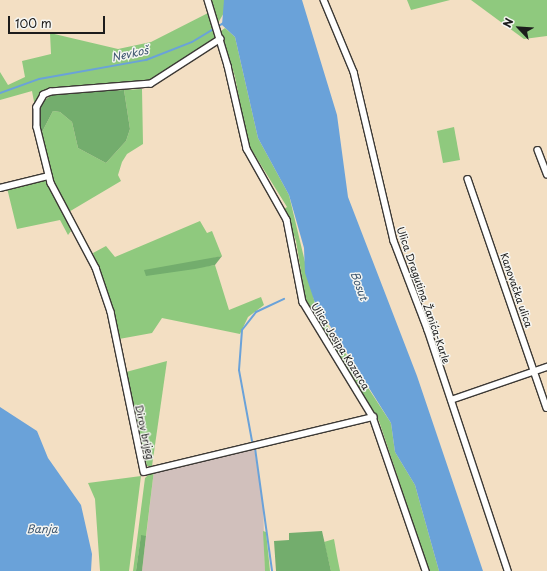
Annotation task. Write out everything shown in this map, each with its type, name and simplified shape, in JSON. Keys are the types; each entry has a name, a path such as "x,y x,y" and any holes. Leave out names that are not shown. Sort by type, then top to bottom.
{"street":[{"name":"Ulica Josipa Kozarca","path":"208,0 220,36 247,150 286,220 304,302 373,417 426,571"},
{"name":"Ulica Dragutina Žanića-Karle","path":"324,0 354,72 394,241 451,400 508,571"},
{"name":"Dirov brijeg","path":"220,36 151,84 116,88 60,91 39,100 36,121 49,176 60,204 96,268 111,312 144,472 373,417"},
{"path":"538,150 547,174"},
{"path":"0,188 49,176"},
{"name":"Kanovačka ulica","path":"468,180 547,408"},
{"path":"451,400 547,367"}],"shaded area":[{"path":"254,448 263,502 265,571 142,571 154,470"}],"green space":[{"path":"211,0 224,0 225,11 218,23"},
{"path":"407,0 450,0 411,10"},
{"path":"471,0 547,0 547,36 524,39"},
{"path":"210,12 217,39 142,85 42,94 35,107 32,91 0,100 0,72 8,85 25,77 22,61 51,54 50,33 118,49 151,42"},
{"path":"225,28 235,37 258,138 289,195 316,308 391,423 395,452 415,485 439,571 429,571 379,421 306,302 296,241 284,209 287,207 248,144 235,77 221,31"},
{"path":"142,89 143,144 127,154 122,162 118,175 121,181 67,213 53,181 41,134 53,111 60,112 72,122 78,148 106,163 126,141 130,129 124,90"},
{"path":"124,90 130,129 126,141 106,163 78,148 72,122 60,112 53,111 41,134 38,115 40,104 54,93"},
{"path":"454,127 460,160 443,163 437,131"},
{"path":"48,178 71,231 68,235 60,220 17,229 7,188"},
{"path":"200,221 207,233 212,231 222,256 146,275 215,265 229,310 261,297 264,305 248,317 240,334 162,318 152,333 119,339 93,253 106,246 115,257"},
{"path":"222,256 215,265 195,269 146,276 144,270"},
{"path":"167,361 152,466 147,466 126,372"},
{"path":"154,470 146,536 141,536 136,571 133,571 145,478"},
{"path":"141,476 129,571 100,571 95,499 88,483"},
{"path":"263,531 266,532 270,571 265,571"},
{"path":"322,531 331,571 276,571 274,541 289,540 289,533"},
{"path":"141,535 146,536 142,571 136,571"},
{"path":"334,539 340,571 331,571 324,542"}],"water":[{"name":"Bosut","path":"224,0 302,0 337,115 348,197 417,376 483,571 439,571 415,485 395,452 391,423 327,321 319,315 305,273 304,248 289,195 258,138 235,37 222,25"},
{"name":"Banja","path":"0,407 37,431 48,458 81,505 92,554 91,571 0,571"}],"waterway":[{"name":"Nevkoš","path":"0,93 39,79 146,60 192,42 224,23"},
{"path":"252,441 239,370 242,330 256,312 284,299"},
{"path":"255,448 272,571"}]}
